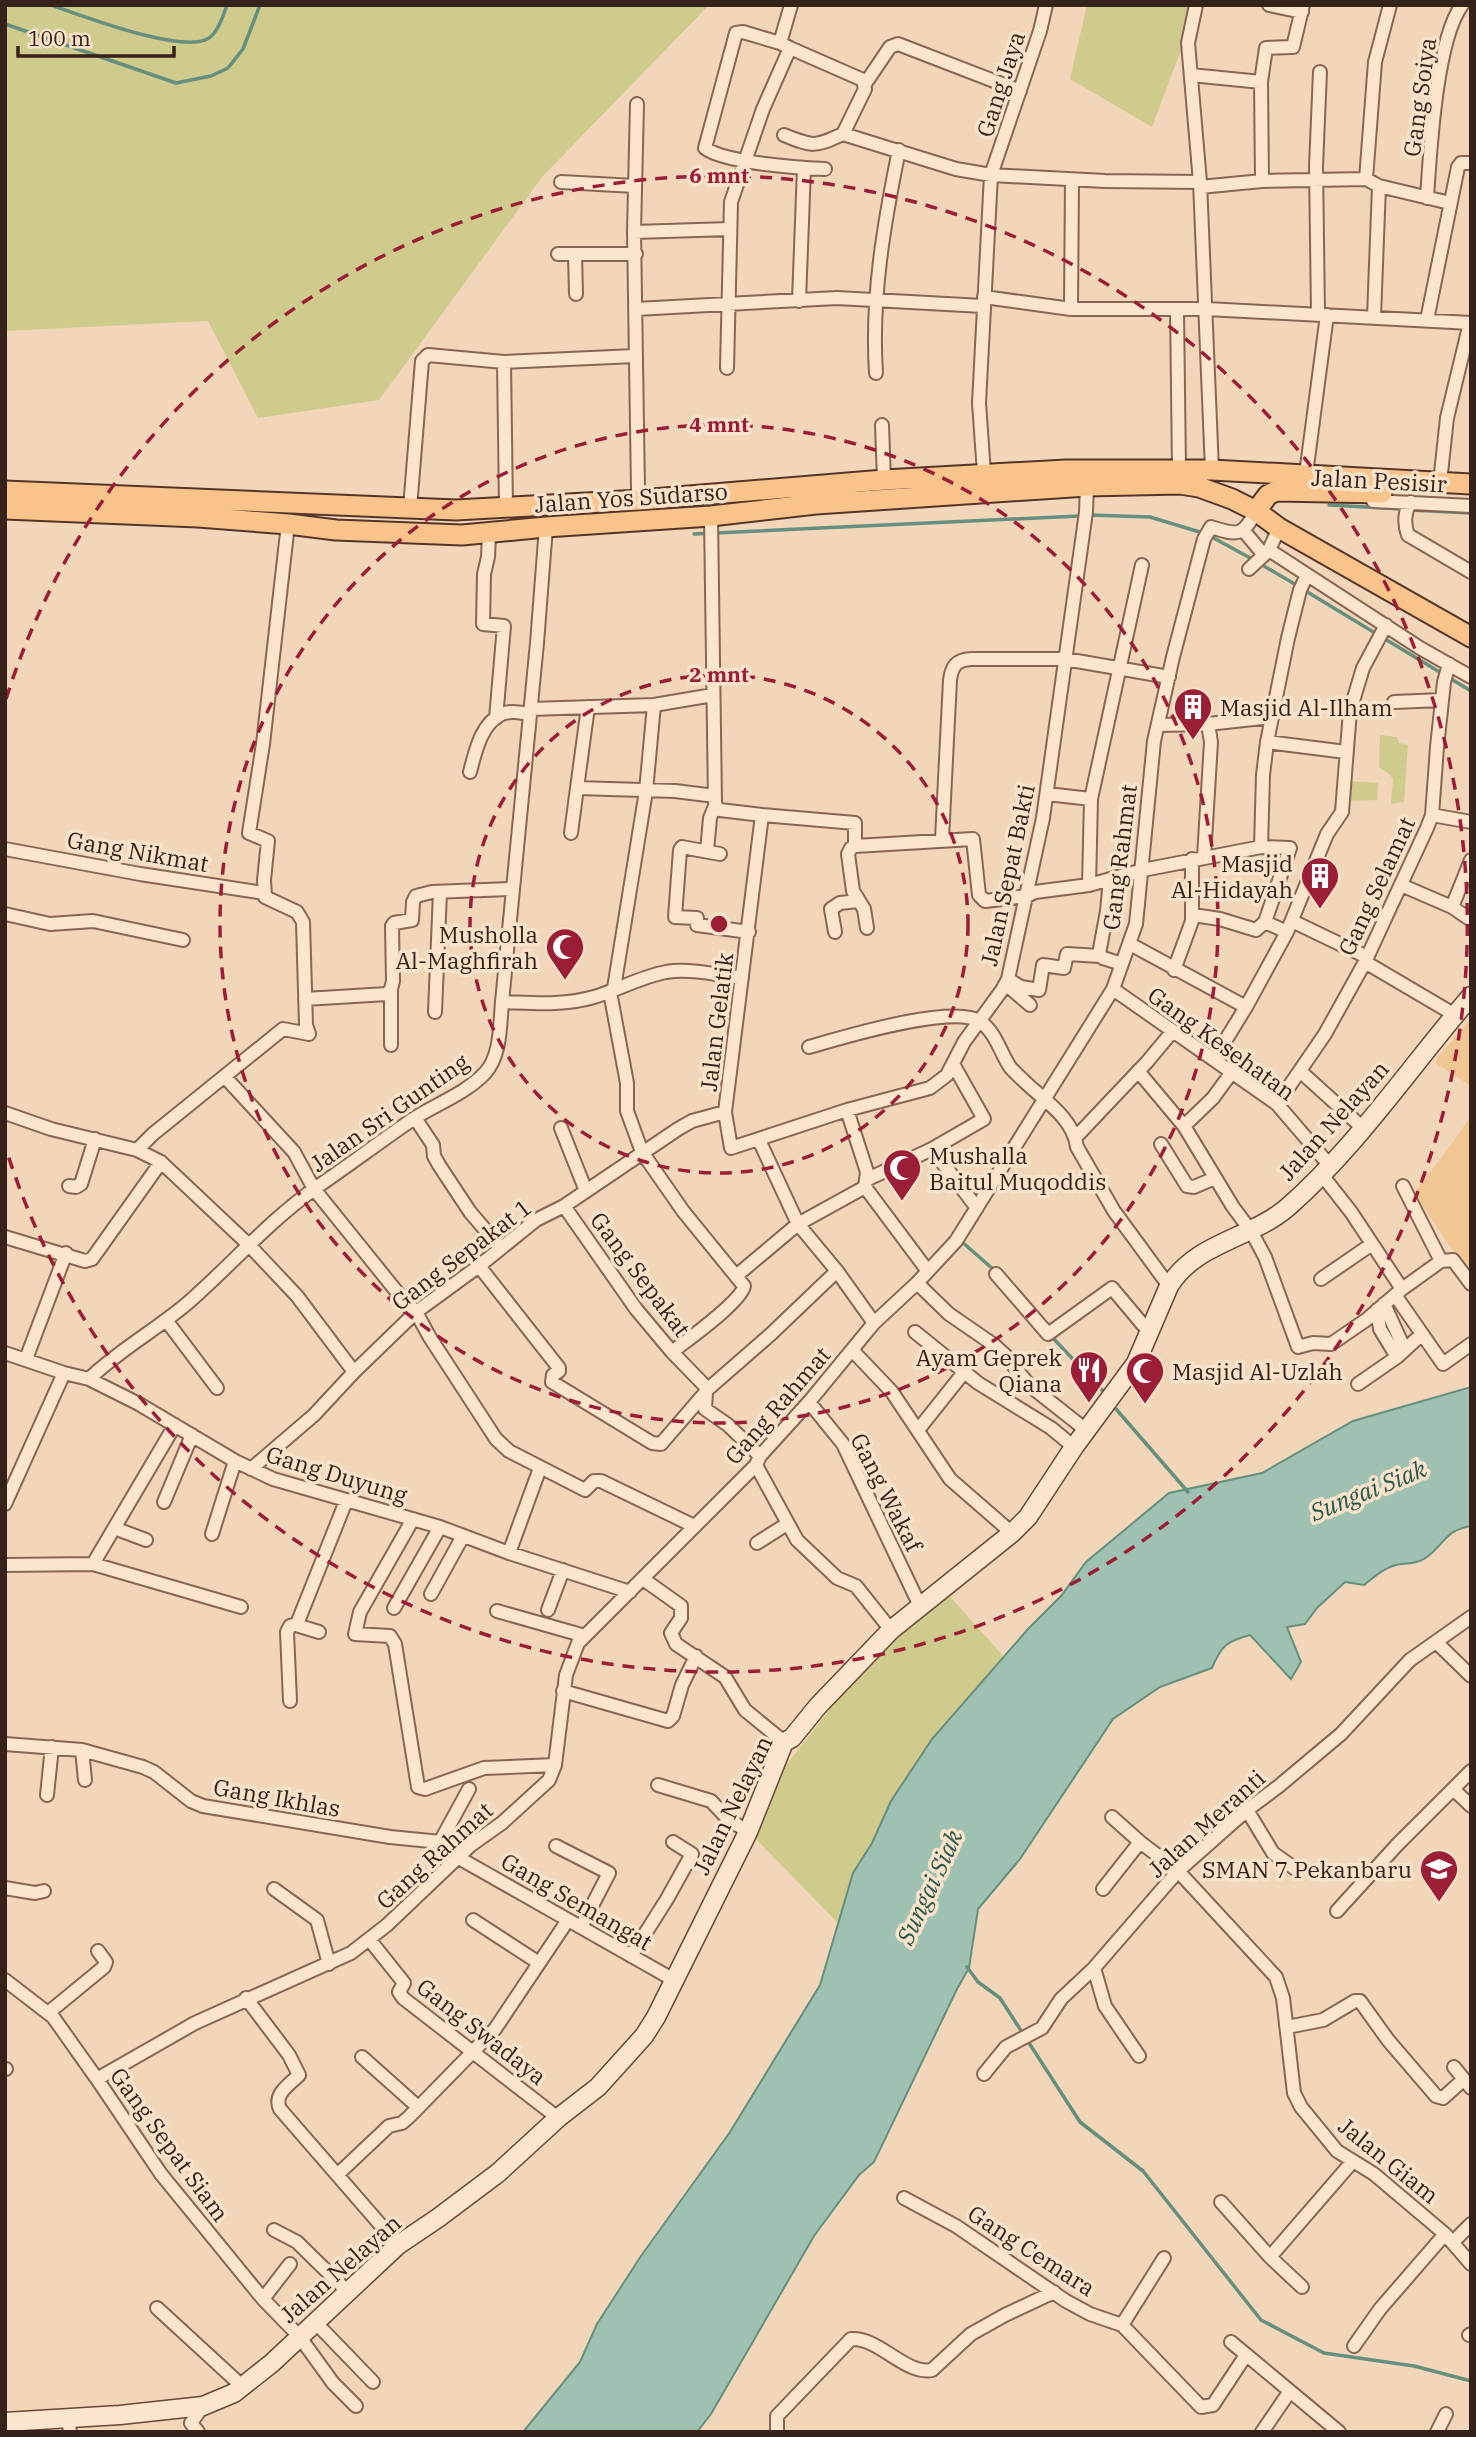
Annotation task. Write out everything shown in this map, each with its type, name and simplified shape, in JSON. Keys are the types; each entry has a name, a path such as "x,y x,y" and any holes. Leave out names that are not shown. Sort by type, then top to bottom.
{"main road":[{"name":"Jalan Yos Sudarso","path":"5,509 288,524 336,530 463,535 546,527 711,527 815,495 884,480 984,473 1212,470 1314,473 1371,486"},
{"path":"1256,511 1268,495 1286,490 1469,483"},
{"name":"Jalan Yos Sudarso","path":"5,491 456,510 640,500 1180,484 1199,487 1256,511 1279,528 1471,637"},
{"name":"Jalan Nelayan","path":"5,2422 69,2424 120,2415 203,2406 243,2388 397,2245 498,2174 558,2118 598,2087 644,2036 656,2017 748,1832 784,1742 792,1738 818,1706 891,1630 1012,1534 1028,1517 1074,1447 1136,1363 1176,1275 1196,1257 1251,1231 1284,1210 1327,1171 1471,996"}],"street":[{"path":"727,368 731,202 785,45 791,5"},
{"name":"Gang Jaya","path":"984,473 979,403 991,175 1040,31 1046,5"},
{"path":"1196,5 1188,44 1207,309 1212,470"},
{"path":"1262,181 1261,82 1266,48 1293,47 1303,9 1269,5"},
{"name":"Gang Soiya","path":"1367,179 1375,62 1390,5"},
{"name":"Gang Soiya","path":"1427,198 1442,64 1448,32 1462,5"},
{"path":"825,169 744,160 705,148 731,47 738,31 785,45 865,83"},
{"path":"844,134 865,83 890,47 898,44 1020,90"},
{"path":"1314,473 1322,314 1317,180 1320,72"},
{"path":"1191,75 1261,82"},
{"path":"637,104 634,232 640,500"},
{"path":"784,135 808,145 818,145 844,134 956,169 991,175 1200,185 1367,179 1379,186 1450,203"},
{"path":"876,373 874,336 877,300 887,210 899,150"},
{"path":"1427,320 1459,164 1471,163"},
{"path":"799,301 804,168"},
{"path":"1071,309 1072,180"},
{"path":"561,182 635,186"},
{"path":"1374,317 1379,186"},
{"path":"634,232 730,229"},
{"path":"558,254 636,254"},
{"path":"575,254 576,294"},
{"path":"636,309 837,298 983,301 1071,309 1207,309 1470,323 1447,418 1442,469"},
{"path":"1177,309 1179,470"},
{"path":"410,508 422,360 428,355 504,362 635,356"},
{"path":"504,362 506,507"},
{"path":"882,425 884,480"},
{"name":"Jalan Pesisir","path":"1314,473 1442,469 1469,483"},
{"name":"Jalan Sepat Bakti","path":"725,1112 731,1149 847,1111 930,1088 947,1075 979,1021 1007,982 1047,794 1086,512 1087,486"},
{"name":"Jalan Pesisir","path":"1286,490 1300,496 1408,509 1471,506"},
{"path":"1408,509 1408,535 1471,572"},
{"path":"1256,511 1243,530 1259,560 1303,583 1446,672 1471,677"},
{"path":"137,1150 153,1134 283,1029 309,1034 305,999 303,922 297,912 265,897 268,841 249,833 263,744 288,524"},
{"name":"Jalan Sri Gunting","path":"89,1379 111,1358 138,1341 188,1302 273,1221 314,1189 415,1118 486,1073 497,1046 502,1002 546,527"},
{"path":"706,851 715,801 711,527"},
{"path":"1259,560 1279,528"},
{"name":"Gang Rahmat","path":"97,2078 195,2023 351,1952 549,1780 555,1765 563,1691 573,1652 585,1636 758,1461 874,1323 917,1283 956,1241 1113,989 1136,924 1152,757 1169,677 1207,534 1243,530"},
{"path":"489,534 484,574 483,624 504,626 496,718"},
{"path":"1089,885 1091,799 1142,565"},
{"path":"1261,847 1263,775 1267,742 1303,583"},
{"path":"1214,1059 1246,1007 1289,927 1327,834 1342,812 1350,711 1355,690 1381,633"},
{"path":"942,839 950,680 954,665 963,659 1065,659 1169,677"},
{"name":"Gang Selamat","path":"1277,1104 1325,1034 1366,959 1432,815 1446,672"},
{"path":"470,772 482,735 496,718 509,712 653,705 713,695"},
{"path":"1394,702 1442,700"},
{"path":"653,705 646,791 612,990 626,1083 627,1111 642,1152 683,1212 744,1286 743,1292 732,1304 672,1352"},
{"path":"570,833 587,707"},
{"path":"1159,724 1208,724 1272,717"},
{"path":"1174,970 1189,934 1193,915 1211,742 1208,724"},
{"path":"1267,742 1346,751"},
{"path":"578,788 646,791 715,801"},
{"path":"1047,794 1091,799"},
{"path":"715,801 720,810 855,823 855,846"},
{"name":"Jalan Gelatik","path":"725,1112 762,815"},
{"path":"1432,815 1471,822"},
{"path":"867,928 864,909 853,891 848,854 850,848 855,846 973,839 978,895 982,900 1027,896 1035,892 1089,885 1143,870 1261,847 1290,848 1265,922 1256,930 1220,919 1193,915"},
{"path":"720,854 682,847 675,917 697,918 698,925 749,932"},
{"name":"Gang Nikmat","path":"5,849 264,893"},
{"path":"1452,907 1471,860"},
{"path":"1100,956 1098,949 1107,911 1110,879"},
{"path":"1401,885 1452,907 1471,920"},
{"path":"391,1045 392,924 412,920 416,896 440,892 512,890"},
{"path":"435,1012 440,892"},
{"path":"835,932 831,909 840,903 858,901"},
{"path":"5,914 50,924 93,921 183,940"},
{"path":"1265,922 1289,927 1366,959 1455,1015"},
{"path":"1130,944 1246,1007"},
{"path":"1007,982 1039,990 1043,965 1065,968 1067,954 1100,956 1122,964"},
{"path":"502,1002 560,1004 665,972 680,971 742,978"},
{"path":"1007,982 1030,1004"},
{"path":"305,999 387,994 391,989"},
{"name":"Gang Kesehatan","path":"1113,989 1277,1104 1327,1171 1372,1244 1422,1334 1443,1364 1471,1344"},
{"path":"809,1047 927,1018 954,1015 979,1021 990,1031 1010,1066 1070,1125 1077,1147 1114,1210 1169,1286"},
{"path":"1076,1138 1172,1032"},
{"path":"736,1276 798,1224 866,1183 985,1119 953,1064"},
{"path":"1138,1071 1184,1126 1251,1231 1265,1257 1298,1347 1312,1343 1331,1343 1441,1261 1453,1260 1471,1284"},
{"path":"1300,1071 1364,1129"},
{"path":"1184,1126 1213,1098 1232,1072"},
{"path":"225,1077 294,1152 314,1189 416,1312 496,1439 509,1451 585,1490 594,1481 601,1481 694,1526"},
{"path":"847,1111 866,1183 882,1213 928,1270"},
{"name":"Gang Sepakat 1","path":"251,1469 295,1433 416,1312 479,1266 500,1247 536,1220 564,1206 692,1121 725,1112"},
{"path":"5,1113 51,1129 137,1150 161,1162 248,1244 297,1296 354,1372"},
{"path":"415,1118 432,1145 439,1165 470,1212 500,1247"},
{"path":"561,1128 586,1191"},
{"path":"69,1186 76,1187 81,1184 95,1139"},
{"path":"759,1140 798,1224 837,1271 874,1323"},
{"path":"1161,1144 1187,1186 1195,1187 1215,1178"},
{"path":"932,1149 977,1208"},
{"path":"5,1237 66,1253 85,1261 92,1259 161,1162"},
{"path":"1403,1186 1441,1261"},
{"name":"Gang Sepakat","path":"564,1206 636,1309 706,1391 705,1409 728,1424 758,1461 797,1540 837,1578 856,1586 891,1630"},
{"path":"1321,1279 1372,1244"},
{"path":"26,1359 66,1253"},
{"path":"479,1266 559,1368 553,1375 552,1382 652,1443 661,1444 706,1391 837,1271"},
{"path":"996,1274 1048,1334 1112,1288 1149,1332"},
{"path":"917,1283 949,1314 994,1345 1029,1384 1086,1430"},
{"path":"1380,1307 1380,1329 1401,1354"},
{"path":"166,1320 216,1388"},
{"path":"915,1332 987,1388 1074,1447"},
{"path":"1358,1384 1401,1354 1422,1334"},
{"path":"852,1350 892,1392 950,1479 1012,1534"},
{"name":"Gang Duyung","path":"5,1353 89,1379 235,1461 273,1479 440,1527 509,1553 630,1592"},
{"path":"918,1430 965,1371"},
{"path":"5,1504 64,1373"},
{"name":"Gang Wakaf","path":"809,1402 843,1444 920,1606"},
{"path":"93,1564 175,1425"},
{"path":"164,1502 191,1435"},
{"path":"212,1534 235,1461"},
{"path":"509,1553 540,1468"},
{"path":"296,1625 345,1501"},
{"path":"413,1519 360,1612 355,1634 390,1636 395,1644 418,1787 425,1789 484,1769 555,1765"},
{"path":"757,1544 787,1524"},
{"path":"394,1608 440,1527"},
{"path":"114,1528 146,1540"},
{"path":"431,1594 463,1536"},
{"path":"5,1565 93,1564 241,1607"},
{"path":"548,1610 563,1570"},
{"path":"643,1579 681,1606 681,1618 671,1633 671,1639 725,1676 745,1710 784,1742"},
{"path":"497,1611 585,1636"},
{"name":"Jalan Meranti","path":"984,2074 1006,2047 1042,2028 1061,1999 1094,1968 1178,1871 1247,1810 1321,1752 1409,1660 1471,1617"},
{"path":"290,1701 287,1632 290,1626 296,1625 319,1632"},
{"path":"1436,1642 1471,1676"},
{"path":"563,1691 668,1721 673,1716 682,1685 696,1656"},
{"name":"Gang Ikhlas","path":"5,1744 82,1750 154,1772 191,1801 203,1805 390,1837 471,1845"},
{"path":"47,1795 52,1747"},
{"path":"82,1750 85,1780"},
{"path":"1337,1911 1396,1844 1471,1771"},
{"path":"658,1785 711,1801 727,1818 748,1832"},
{"path":"440,1842 469,1788"},
{"path":"1453,1789 1471,1807"},
{"path":"1247,1810 1272,1853 1297,1870"},
{"name":"Jalan Giam","path":"1112,1817 1178,1871 1276,1978 1282,1991 1296,2099 1330,2145 1374,2174 1449,2238 1471,2264"},
{"path":"631,1956 692,1854 673,1842"},
{"path":"1103,1889 1140,1842"},
{"path":"556,1846 609,1872 581,1927"},
{"name":"Gang Semangat","path":"459,1858 674,1980"},
{"path":"5,1888 35,1893 44,1891"},
{"path":"274,1889 317,1920 329,1964"},
{"path":"473,1920 539,1962"},
{"path":"337,2175 384,2131 395,2123 402,2123 471,2050 495,2029 568,1920"},
{"name":"Gang Swadaya","path":"369,1939 404,1983 399,1992 401,1996 558,2118"},
{"path":"48,2013 104,1967 106,1962 98,1951"},
{"path":"1094,1968 1105,2006 1139,2056"},
{"name":"Gang Sepat Siam","path":"5,1980 48,2013 97,2078 160,2174 263,2299 299,2336 333,2383 356,2406"},
{"path":"246,1998 289,2055 299,2075 280,2093 277,2103 280,2109 397,2245"},
{"path":"1287,2027 1323,2020 1355,2001 1360,2001 1396,2050 1436,2096 1443,2098 1467,2084 1454,2067"},
{"path":"362,2057 418,2107"},
{"path":"1270,2257 1353,2161"},
{"name":"Gang Cemara","path":"904,2198 956,2226 1078,2308 1122,2325 1201,2407 1213,2404 1246,2355"},
{"path":"1221,2203 1270,2257 1302,2287"},
{"path":"1354,2346 1380,2309 1449,2238 1471,2224"},
{"path":"274,2230 297,2242 348,2292"},
{"path":"1122,2325 1164,2258"},
{"path":"263,2299 290,2264"},
{"path":"777,2432 777,2416 851,2339 862,2339 909,2365 925,2371 932,2370 971,2334 1054,2292"},
{"path":"157,2308 243,2388"},
{"path":"315,2322 373,2382"},
{"path":"1231,2342 1290,2391 1330,2429"},
{"path":"1262,2432 1290,2391"},
{"path":"198,2432 191,2423 203,2406"},
{"path":"1437,2432 1446,2414"}],"shaded area":[{"path":"5,5 709,5 542,177 379,400 258,418 208,321 5,331"},
{"path":"1087,5 1198,5 1152,127 1070,79"},
{"path":"1380,735 1397,737 1399,743 1408,745 1404,802 1391,804 1393,779 1379,767"},
{"path":"1346,781 1378,783 1377,800 1345,801"},
{"path":"946,1592 1004,1657 932,1739 853,1873 838,1923 754,1837 784,1768 851,1682"}],"sand":[{"path":"1471,1018 1471,1086 1434,1062"},
{"path":"1471,1116 1471,1277 1414,1193"}],"water":[{"name":"Sungai Siak","path":"1471,1387 1471,1526 1451,1534 1420,1561 1392,1566 1364,1585 1345,1582 1317,1608 1305,1624 1287,1627 1301,1662 1291,1679 1250,1635 1226,1646 1218,1654 1212,1668 1160,1687 1113,1719 1020,1859 978,1909 969,1968 874,2162 859,2175 814,2236 711,2414 697,2432 523,2432 580,2362 597,2324 641,2256 730,2132 820,1985 853,1873 872,1843 891,1801 932,1739 1028,1629 1061,1596 1086,1562 1169,1493 1262,1473 1353,1421"}],"waterway":[{"path":"51,5 155,38 196,42 209,38 215,32 227,5"},
{"path":"5,24 176,83 211,76 228,68 243,49 260,5"},
{"path":"1329,505 1403,509"},
{"path":"1411,510 1471,513"},
{"path":"1089,515 1150,517 1203,533"},
{"path":"694,534 1079,516"},
{"path":"1210,536 1252,559"},
{"path":"1259,563 1298,586"},
{"path":"1304,590 1471,691"},
{"path":"961,1241 994,1270"},
{"path":"1052,1337 1104,1392"},
{"path":"1116,1409 1188,1492"},
{"path":"967,1967 978,1982 1000,1998 1080,2122 1143,2171 1261,2320 1324,2353 1414,2366 1471,2381"}],"place":[{"name":"Masjid Al-Ilham","path":"1193,741"},
{"name":"Masjid Al-Hidayah","path":"1320,910"},
{"name":"Musholla Al-Maghfirah","path":"565,981"},
{"name":"Mushalla Baitul Muqoddis","path":"902,1202"},
{"name":"Ayam Geprek Qiana","path":"1089,1404"},
{"name":"Masjid Al-Uzlah","path":"1145,1405"},
{"name":"SMAN 7 Pekanbaru","path":"1439,1903"}]}
